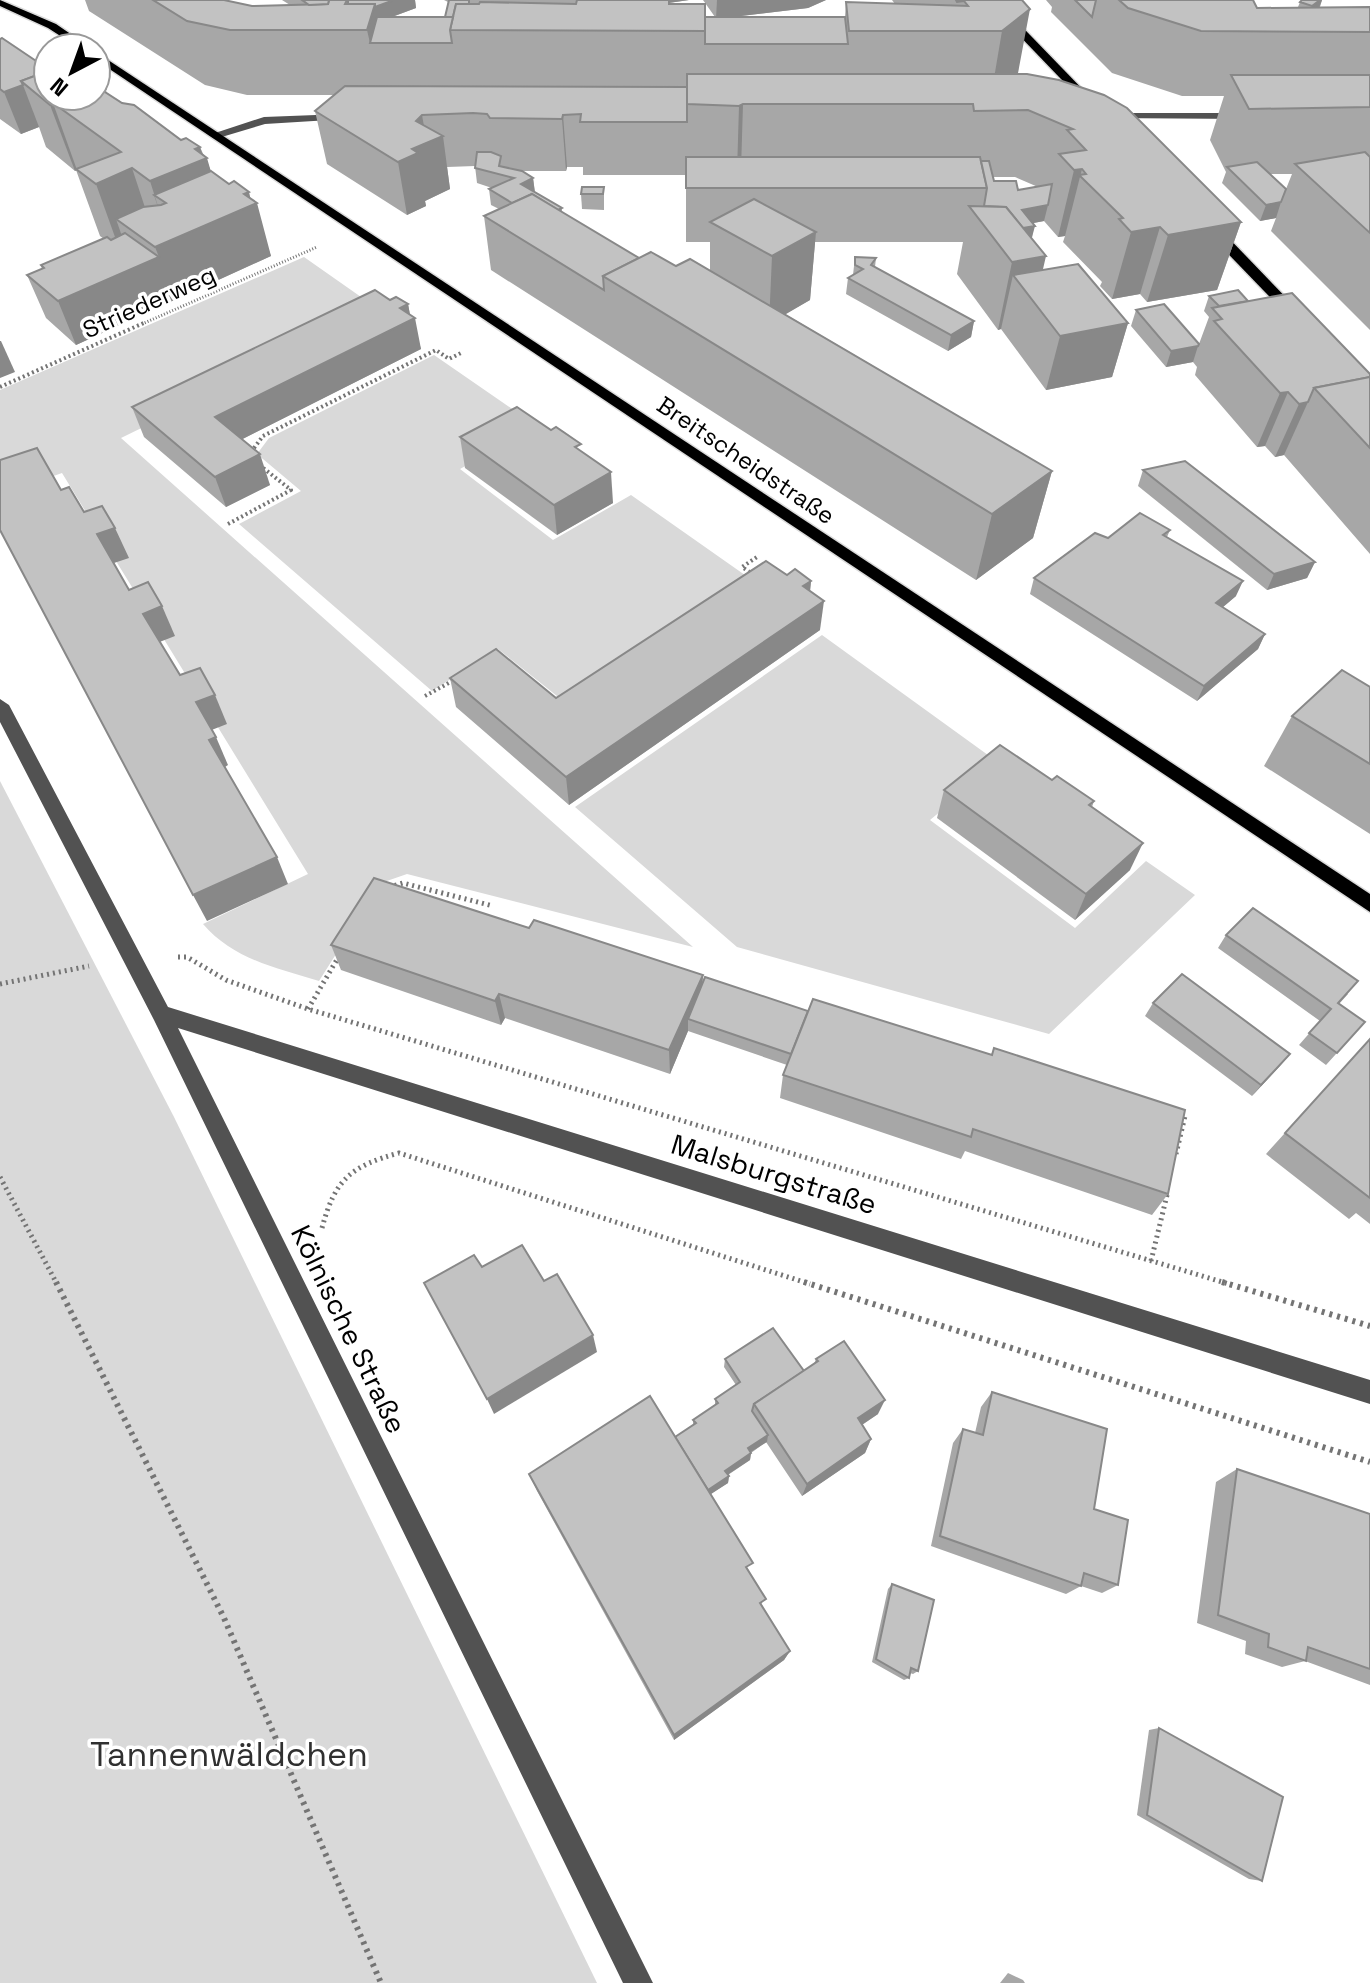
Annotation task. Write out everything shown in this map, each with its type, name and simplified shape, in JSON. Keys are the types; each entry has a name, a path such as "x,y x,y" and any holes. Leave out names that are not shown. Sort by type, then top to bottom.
{"main road":[{"path":"990,0 1119,133"},
{"path":"5,2 61,32"},
{"name":"Breitscheidstraße","path":"112,66 1370,904"},
{"path":"1207,223 1303,323"}],"street":[{"path":"1102,116 1262,116"},
{"path":"215,135 264,121 351,117"},
{"name":"Kölnische Straße","path":"0,705 161,1014 638,1983"},
{"name":"Malsburgstraße","path":"161,1014 1370,1392"}],"path":[{"name":"Striederweg","path":"0,387 312,250"},
{"path":"125,322 130,327 125,329 128,330"},
{"path":"249,456 263,436 427,354 436,350 449,359 461,353"},
{"path":"228,524 291,490 259,464"},
{"path":"757,557 742,567 762,581"},
{"path":"425,696 467,673"},
{"path":"388,888 403,883 493,906"},
{"path":"308,1009 343,950"},
{"path":"0,984 130,957 187,957 226,980 308,1009 1370,1326"},
{"path":"1175,1159 1185,1116"},
{"path":"322,1228 328,1198 347,1172 372,1160 399,1153 1370,1462"},
{"path":"0,1177 53,1276 224,1618 381,1983"},
{"path":"1151,1261 1169,1187"}],"green space":[{"path":"304,257 381,311 121,438 693,947 407,874 381,883 319,981 242,954 203,924 308,874 62,473 0,495 0,390"},
{"path":"434,355 537,426 460,469 553,540 631,495 752,580 579,696 557,696 498,649 432,691 239,524 301,491 257,454 269,438"},
{"path":"822,635 999,763 930,820 1075,928 1146,861 1195,895 1049,1034 737,947 575,807"},
{"name":"Tannenwäldchen","path":"0,781 174,1117 597,1983 0,1983"}],"building":[{"path":"153,0 224,0 252,6 328,4 329,0 347,0 345,4 375,4 367,30 230,30 187,21"},
{"path":"302,0 329,0 328,4 309,5"},
{"path":"348,0 394,0 375,7 375,4 348,4"},
{"path":"449,0 469,0 469,4 456,4 453,17 445,17"},
{"path":"577,0 669,0 669,4 705,4 705,31 450,30 456,4 576,4"},
{"path":"956,0 1022,0 1030,9 1002,31 849,31 846,2 968,6 964,1"},
{"path":"1075,0 1096,0 1092,17"},
{"path":"1119,0 1253,0 1257,8 1370,7 1370,32 1201,31 1128,8"},
{"path":"1320,0 1312,6 1300,2"},
{"path":"377,17 453,17 450,30 452,43 370,43"},
{"path":"705,17 845,17 848,44 705,44"},
{"path":"0,39 32,58 32,77 21,81 23,85 4,92 0,89"},
{"path":"687,74 1027,74 1059,80 1104,95 1127,108 1241,222 1168,235 1160,227 1131,232 1119,219 1123,218 1079,175 1086,174 1082,169 1074,170 1059,154 1086,150 1067,130 1073,129 1028,110 974,111 973,104 687,104"},
{"path":"1231,75 1370,75 1370,107 1249,109"},
{"path":"32,77 32,90 21,81"},
{"path":"345,86 687,87 687,122 580,122 581,114 563,115 562,119 490,118 487,114 473,113 422,115 416,121 443,136 412,149 418,153 398,162 315,111"},
{"path":"112,96 122,103 134,105 181,140 186,138 200,147 195,149 207,158 150,181 132,168 96,184 76,169 121,152 65,112 112,112"},
{"path":"477,152 501,156 499,166 522,171 533,178 521,184 562,208 558,210 532,194 512,203 489,189 514,178 475,168"},
{"path":"1365,152 1370,157 1370,233 1295,164"},
{"path":"686,157 980,157 987,188 686,188"},
{"path":"981,161 989,161 994,181 1016,181 1018,190 1052,184 1048,205 1022,210 1035,226 1023,228 1006,207 984,206 987,188"},
{"path":"1257,162 1286,189 1281,202 1266,205 1227,167"},
{"path":"211,171 229,184 234,181 249,192 244,194 257,203 155,247 116,219 143,207 166,203 154,195"},
{"path":"582,187 604,187 603,194 581,194"},
{"path":"532,194 639,258 603,276 604,290 484,216"},
{"path":"754,199 816,232 772,256 710,222"},
{"path":"969,206 1006,207 1046,256 1012,262"},
{"path":"125,233 159,257 58,301 27,275 44,268 41,265 107,237 111,240"},
{"path":"651,252 676,266 690,259 1052,471 992,514 603,276"},
{"path":"855,257 876,258 871,265 974,321 951,335 848,278 863,269 855,265"},
{"path":"1078,264 1128,323 1060,336 1013,275"},
{"path":"375,290 390,300 396,297 408,304 400,308 415,318 215,417 260,454 215,477 132,407"},
{"path":"1238,290 1248,301 1219,306 1209,296"},
{"path":"1292,293 1370,377 1314,388 1308,402 1299,404 1288,392 1280,393 1214,321 1222,319 1212,308"},
{"path":"1164,304 1198,346 1171,351 1136,310"},
{"path":"1370,377 1370,448 1314,388"},
{"path":"517,407 551,430 556,427 581,444 575,447 611,472 554,505 460,437"},
{"path":"37,448 61,490 69,487 84,512 102,506 115,528 97,534 129,590 148,582 162,606 143,614 180,675 200,668 215,695 196,702 216,737 209,740 277,857 193,895 0,530 0,460"},
{"path":"1185,461 1315,562 1274,574 1143,470"},
{"path":"1140,513 1170,530 1163,535 1243,581 1216,603 1265,634 1204,686 1034,578 1095,533 1108,538"},
{"path":"766,561 787,575 795,569 811,581 803,586 824,601 566,777 450,678 496,649 556,698"},
{"path":"1342,670 1370,687 1370,764 1292,716"},
{"path":"1000,745 1052,780 1057,776 1094,801 1089,805 1143,843 1086,894 944,790"},
{"path":"374,878 529,928 534,920 703,975 669,1050 499,994 495,1001 331,945"},
{"path":"1253,908 1358,981 1338,1003 1365,1022 1337,1053 1309,1033 1331,1009 1226,935"},
{"path":"1182,974 1290,1054 1261,1085 1153,1003"},
{"path":"705,977 808,1011 791,1054 688,1019"},
{"path":"813,999 992,1055 994,1048 1185,1110 1168,1194 973,1129 971,1137 783,1075"},
{"path":"1370,1039 1370,1198 1285,1133"},
{"path":"522,1245 544,1281 557,1274 593,1335 487,1399 424,1283 474,1255 482,1267"},
{"path":"773,1328 804,1371 754,1404 752,1411 768,1435 748,1448 751,1453 725,1471 729,1476 708,1490 675,1437 718,1403 715,1399 740,1382 725,1359"},
{"path":"844,1341 885,1400 858,1418 871,1439 807,1484 754,1404"},
{"path":"992,1392 1107,1429 1094,1509 1128,1520 1118,1585 1084,1573 1081,1586 940,1536 963,1429 983,1435"},
{"path":"650,1396 753,1563 746,1567 766,1599 760,1603 790,1651 674,1735 529,1474"},
{"path":"1237,1469 1370,1514 1370,1669 1308,1647 1306,1661 1268,1647 1269,1634 1218,1615"},
{"path":"892,1584 934,1600 918,1671 911,1668 909,1678 876,1659"},
{"path":"1159,1728 1283,1797 1262,1881 1147,1815"}]}
